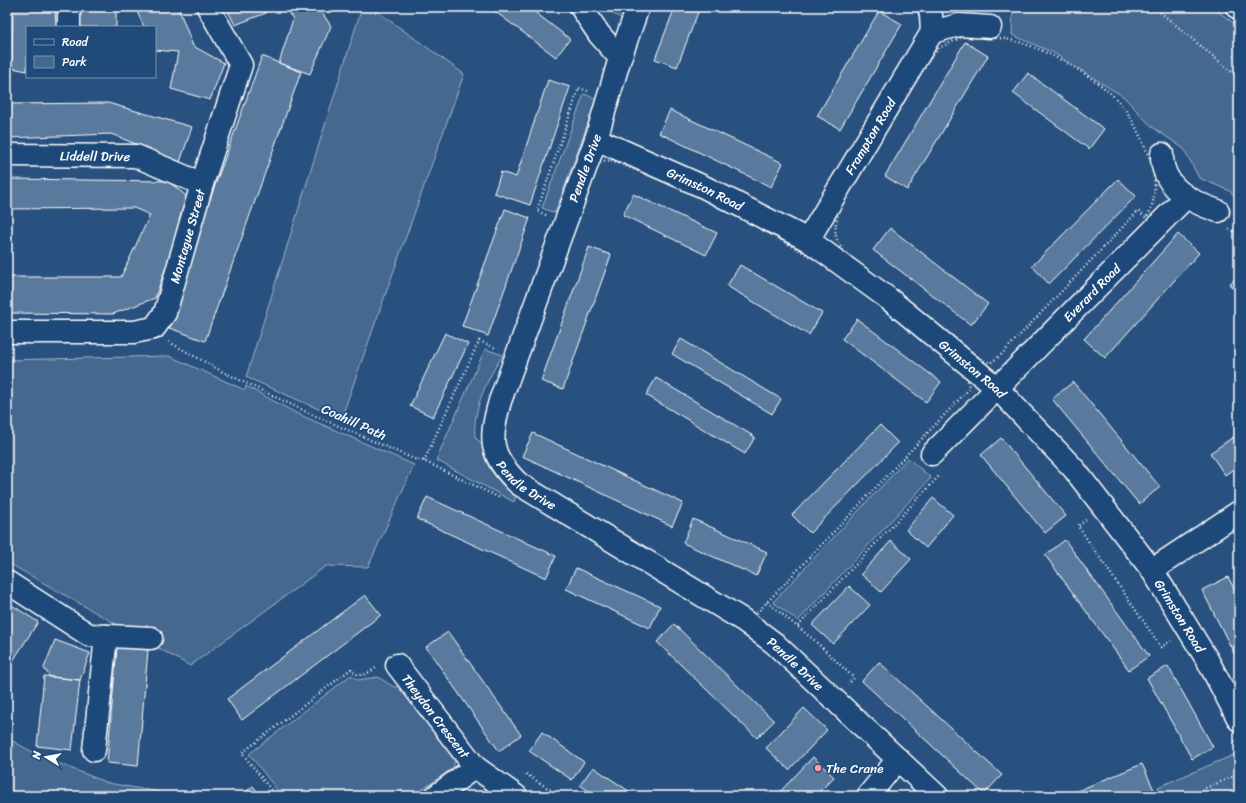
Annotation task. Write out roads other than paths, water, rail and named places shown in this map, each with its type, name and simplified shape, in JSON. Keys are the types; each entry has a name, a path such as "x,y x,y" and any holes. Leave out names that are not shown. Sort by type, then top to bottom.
{"street":[{"path":"69,7 69,26"},
{"name":"Montague Street","path":"7,332 134,332 154,328 164,313 202,184 242,65 208,7"},
{"path":"581,7 599,34 620,58"},
{"name":"Pendle Drive","path":"638,7 620,58 596,139 492,426 493,447 498,461 519,484 743,620 774,643 937,796"},
{"path":"929,7 932,32 959,25 990,27"},
{"name":"Frampton Road","path":"808,240 932,32"},
{"name":"Grimston Road","path":"596,139 704,186 808,240 889,299 997,388 1074,469 1152,570 1208,661 1236,727"},
{"path":"1162,154 1162,164 1165,174 1172,185 1194,202 1222,220"},
{"name":"Liddell Drive","path":"7,155 136,156 202,184"},
{"name":"Everard Road","path":"932,454 1186,196"},
{"path":"1152,570 1239,512"},
{"path":"7,582 89,635 151,638"},
{"path":"94,750 106,636"},
{"name":"Theydon Crescent","path":"389,664 475,767 516,796"},
{"path":"868,796 898,759"},
{"name":"Theydon Crescent","path":"436,796 475,767"}],"place":[{"name":"The Crane","path":"818,768"}]}
